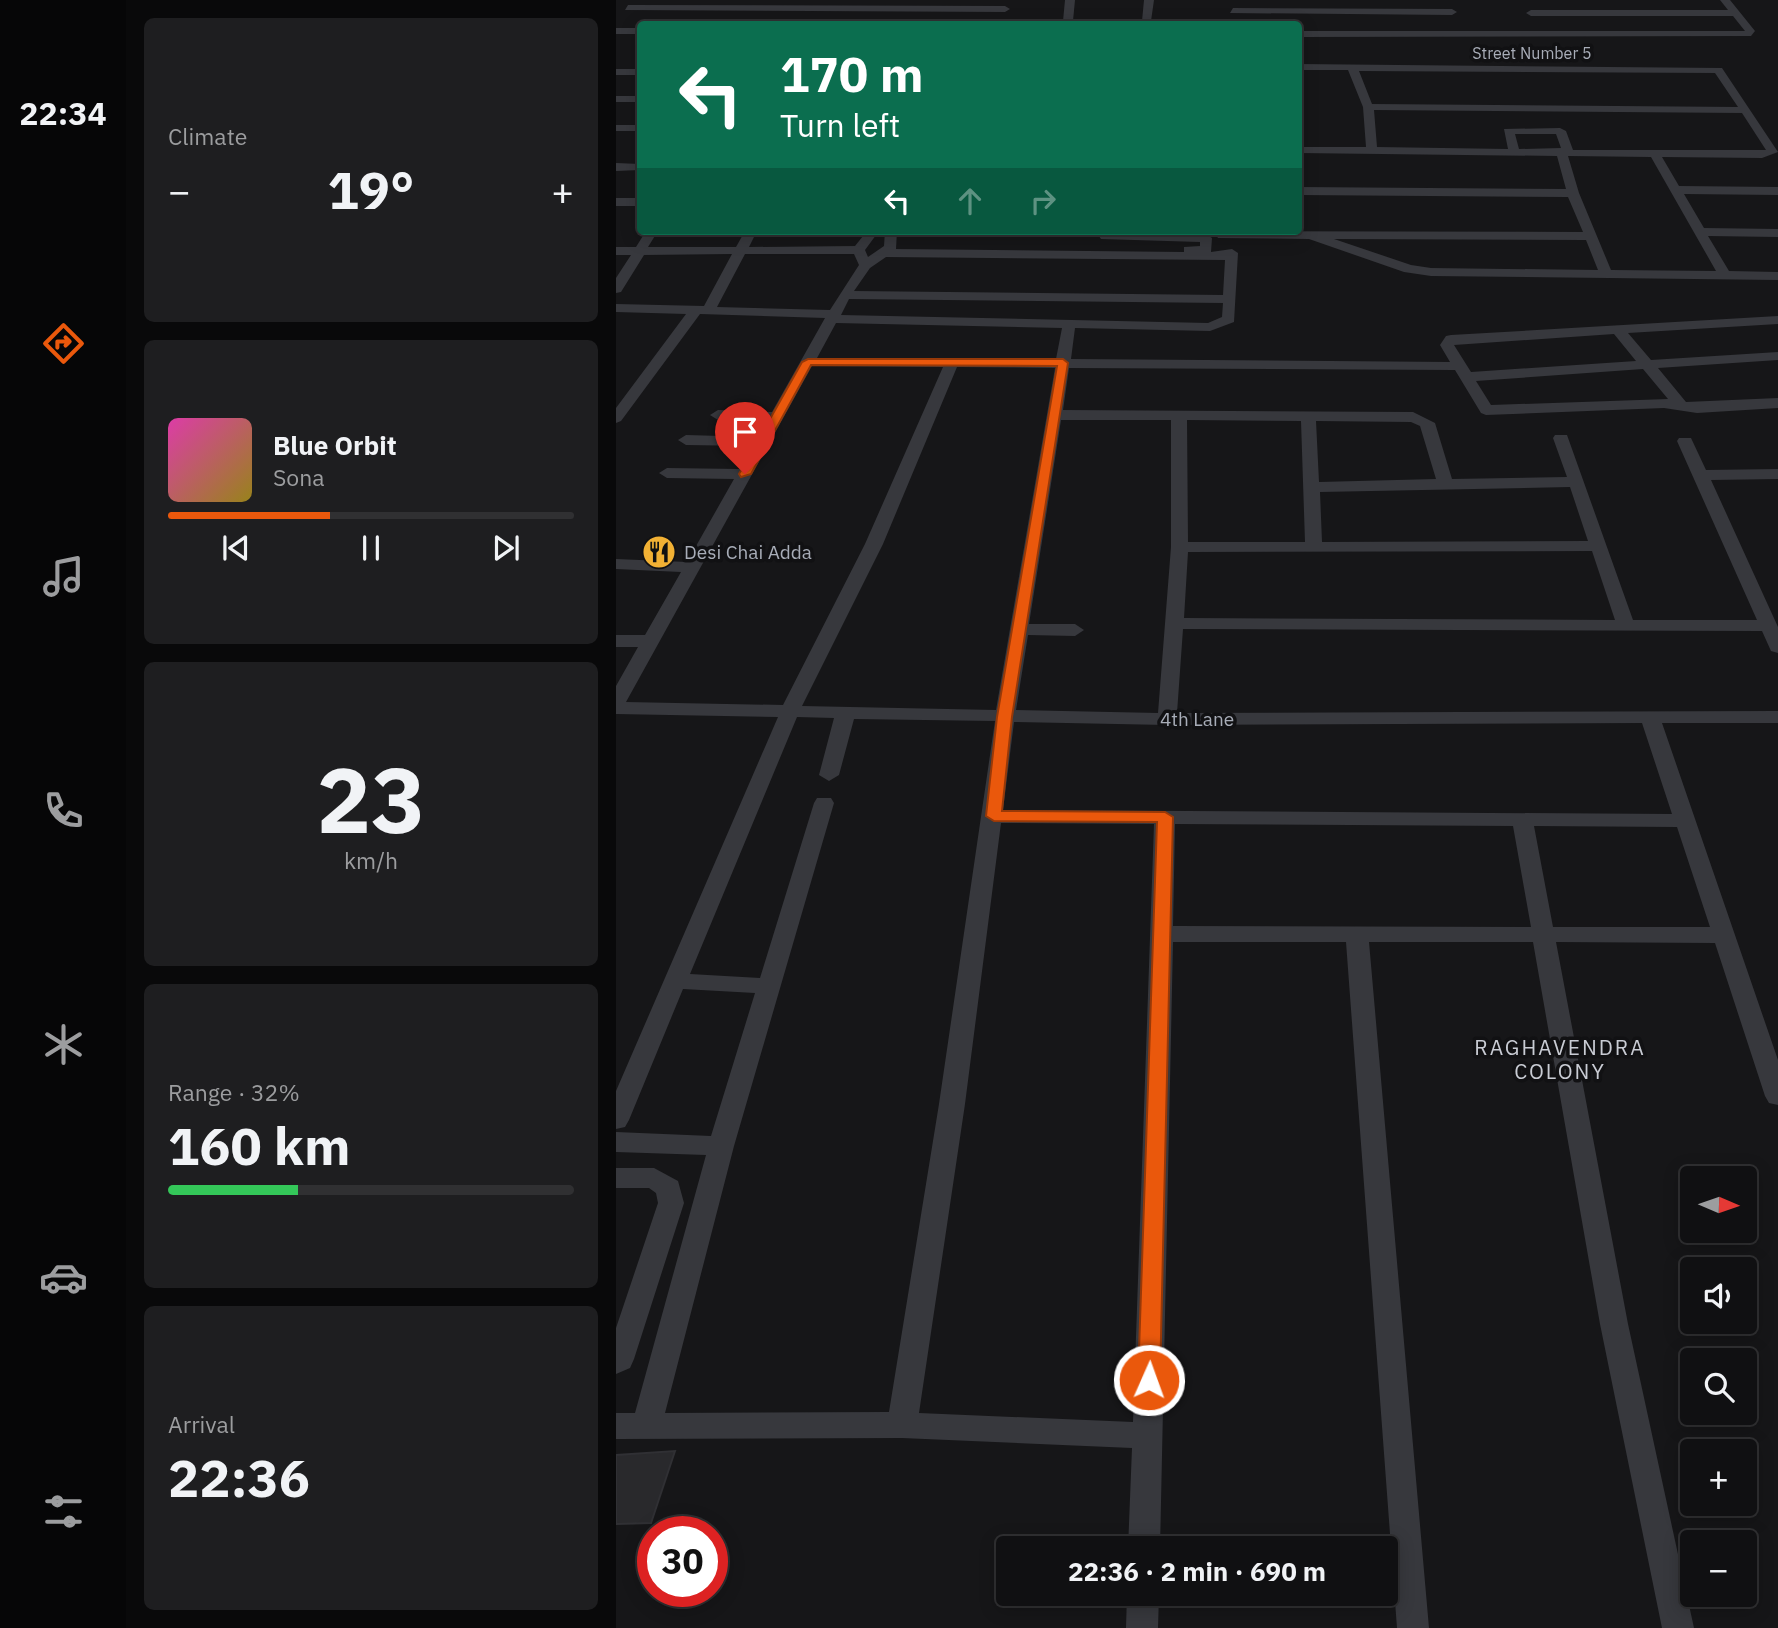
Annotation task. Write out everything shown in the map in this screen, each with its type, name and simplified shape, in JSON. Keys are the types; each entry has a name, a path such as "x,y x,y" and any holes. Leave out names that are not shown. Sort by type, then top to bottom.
{"street":[{"path":"635,0 625,11 1008,4 1000,21"},
{"path":"1068,21 1070,0"},
{"path":"1146,21 1149,0"},
{"path":"1447,0 1462,35"},
{"path":"1525,0 1540,35"},
{"path":"1302,34 1540,35 1642,40 1751,32 1725,0"},
{"path":"1233,6 1452,12"},
{"path":"1531,13 1736,13"},
{"path":"616,31 637,31"},
{"name":"Street Number 5","path":"1302,67 1660,65 1718,70 1743,110"},
{"path":"1352,67 1368,107 1371,150"},
{"path":"616,72 637,72"},
{"path":"616,99 637,99"},
{"path":"1302,150 1770,153 1773,149 1743,110 1649,114 1547,104 1368,107"},
{"path":"1649,114 1657,127"},
{"path":"616,128 637,128"},
{"path":"1514,151 1508,131 1560,131 1573,193 1607,276"},
{"path":"1654,153 1725,276"},
{"path":"616,167 637,167"},
{"path":"1677,190 1778,191"},
{"path":"1302,191 1573,193"},
{"path":"616,202 637,202"},
{"path":"1700,232 1778,233"},
{"path":"616,289 650,235"},
{"path":"616,418 703,309 749,235"},
{"path":"859,250 870,235"},
{"path":"886,254 892,235"},
{"path":"1222,235 1222,248 1232,254"},
{"path":"1104,243 1232,254 1240,248 1240,235"},
{"path":"1288,235 1591,236"},
{"path":"1312,236 1409,269 1431,272 1778,276"},
{"path":"616,706 833,316 865,265 886,254 1147,247"},
{"path":"616,251 859,250"},
{"path":"859,250 865,265"},
{"path":"616,308 703,309 1069,325 1210,327 1229,318 1232,254"},
{"path":"845,295 1230,299"},
{"path":"1775,324 1451,339 1447,345 1482,407 1493,411 1681,405 1697,408 1778,403"},
{"path":"902,1425 994,816 1005,717 1069,325"},
{"path":"1618,330 1681,405"},
{"path":"808,362 1063,363 1461,371 1648,365 1778,356"},
{"path":"616,1120 791,709 874,544 951,362"},
{"path":"718,415 777,418"},
{"path":"1054,415 1422,419 1427,422 1445,484"},
{"path":"1167,719 1180,547 1179,416"},
{"path":"1308,417 1314,547"},
{"path":"1561,438 1626,625"},
{"path":"686,440 763,442"},
{"path":"695,473 713,441"},
{"path":"1685,441 1778,647"},
{"path":"667,473 745,474"},
{"path":"1700,475 1778,474"},
{"path":"1311,487 1575,482"},
{"path":"1180,547 1598,546"},
{"path":"616,564 692,567"},
{"path":"1175,623 1768,626"},
{"path":"1019,629 1075,630"},
{"path":"616,641 651,641"},
{"name":"4th Lane","path":"616,706 1167,719 1778,717"},
{"path":"829,775 846,711"},
{"path":"1650,717 1778,1096"},
{"path":"646,1427 721,1146 824,803"},
{"path":"994,816 1686,821"},
{"path":"1144,1536 1165,817"},
{"path":"1522,818 1614,1324 1678,1628"},
{"path":"1162,934 1724,935"},
{"path":"1357,935 1413,1628"},
{"path":"676,981 767,986"},
{"path":"616,1142 721,1146"},
{"path":"616,1178 654,1178 669,1188 671,1203 620,1359 616,1362"},
{"path":"616,1426 902,1425 1148,1436"},
{"path":"1142,1628 1143,1606"}],"building":[{"path":"675,1451 653,1516 637,1516 637,1523 616,1524 616,1455"}],"place":[{"name":"Desi Chai Adda","path":"659,552"}],"district":[{"name":"RAGHAVENDRA COLONY","path":"1560,1059"}],"route":[{"path":"745,474 808,362 1063,363 1005,717 994,816 1165,817 1149,1380"}]}
